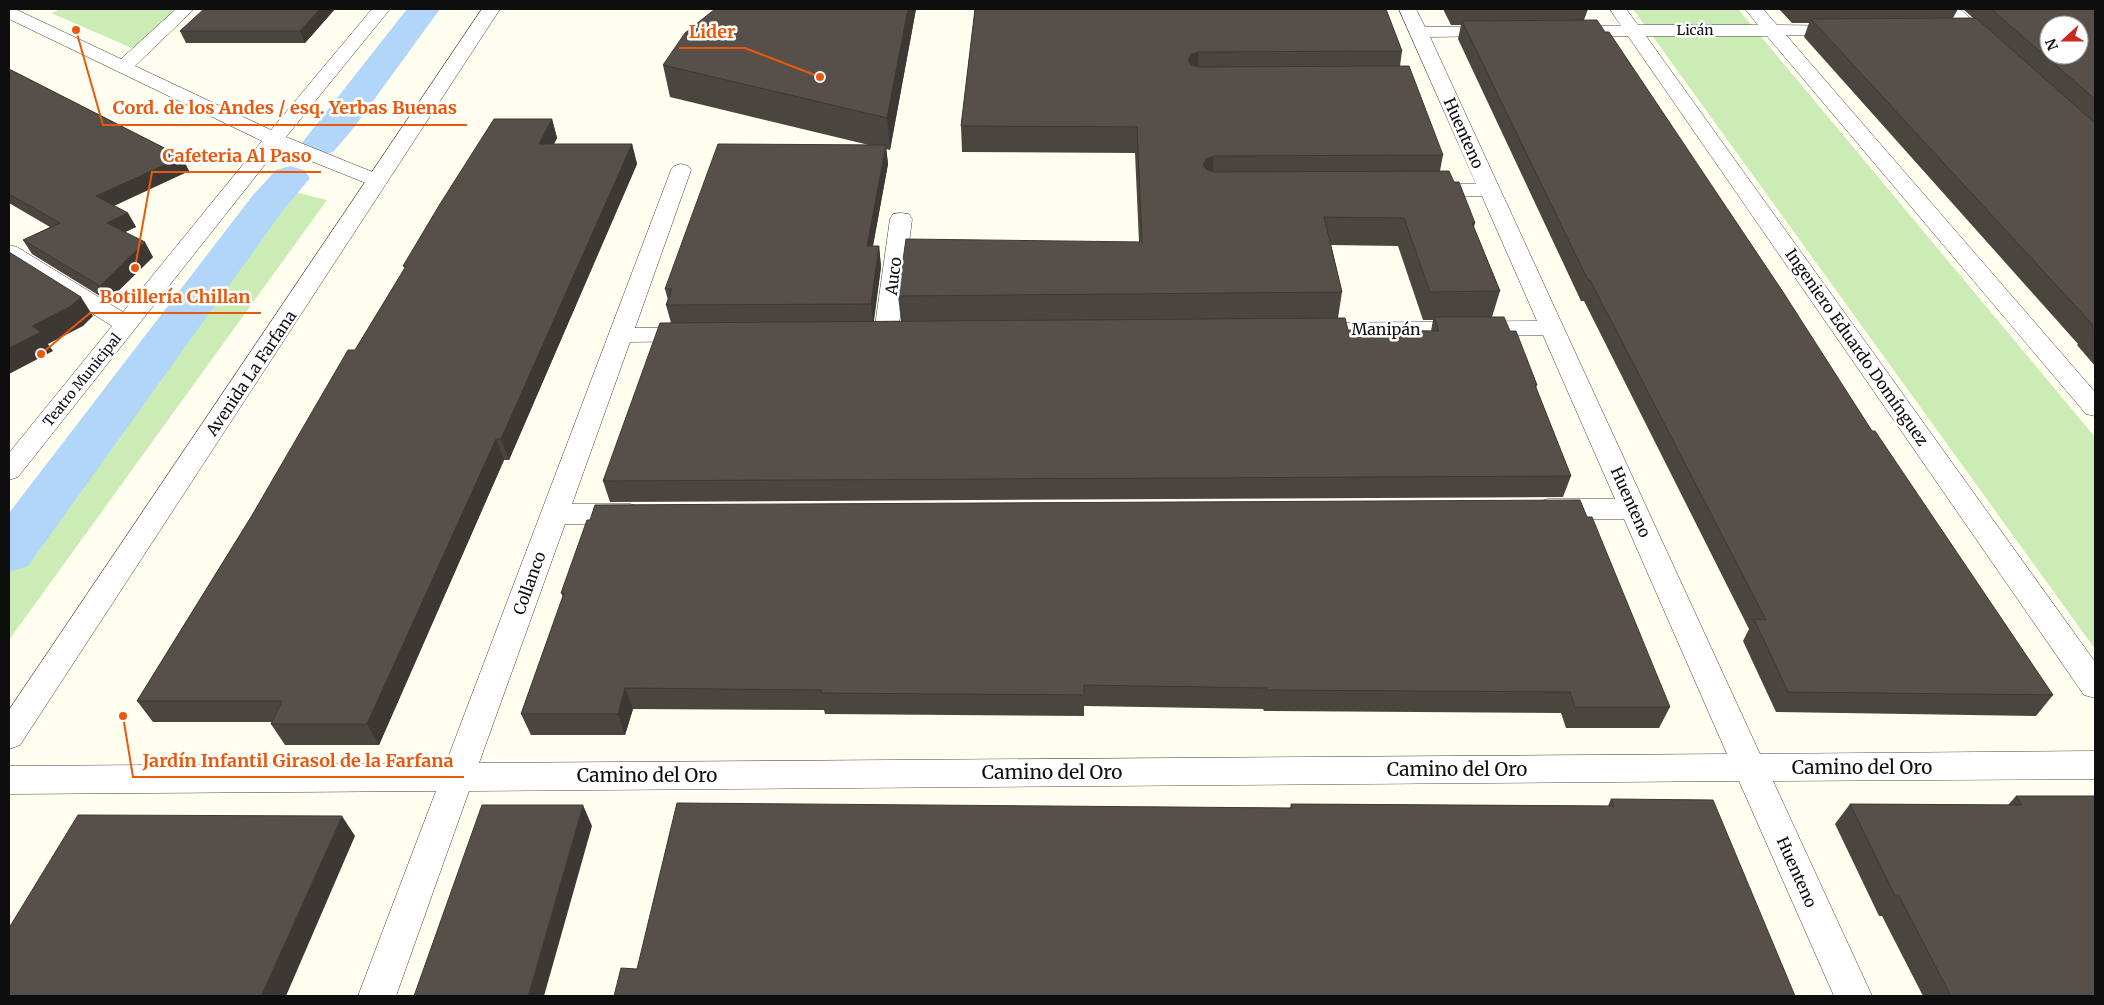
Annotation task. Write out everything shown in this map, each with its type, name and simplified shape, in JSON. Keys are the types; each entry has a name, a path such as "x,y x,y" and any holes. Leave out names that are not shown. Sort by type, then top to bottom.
{"street":[{"path":"123,67 186,9"},
{"name":"Teatro Municipal","path":"9,471 274,139 381,9"},
{"name":"Avenida La Farfana","path":"9,736 491,9"},
{"name":"Ingeniero Eduardo Domínguez","path":"1618,9 2095,686"},
{"path":"1754,9 2095,408"},
{"path":"1950,9 2001,55"},
{"path":"9,13 274,139 378,181"},
{"path":"1413,20 1516,31"},
{"name":"Huenteno","path":"1413,20 1432,84 1489,190 1853,996"},
{"path":"1942,29 1972,29"},
{"name":"Licán","path":"1555,31 1862,30"},
{"name":"Collanco","path":"376,996 682,170"},
{"path":"1400,190 1489,190"},
{"name":"Auco","path":"886,333 900,219"},
{"path":"9,252 126,324"},
{"name":"Manipán","path":"1293,330 1552,328"},
{"path":"621,335 719,334"},
{"path":"1524,510 1634,509"},
{"path":"554,514 654,514"},
{"name":"Camino del Oro","path":"9,780 2095,766"}],"green space":[{"path":"62,9 177,9 134,49 51,13"},
{"path":"1633,9 1738,9 2095,437 2095,649"},
{"path":"274,187 327,200 9,640 9,526"}],"building":[{"path":"204,9 320,9 300,31 180,31"},
{"path":"715,9 908,9 887,118 663,65 685,33"},
{"path":"975,9 1386,9 1402,51 1199,52 1191,54 1188,60 1191,65 1199,67 1409,66 1443,155 1214,156 1206,159 1203,165 1207,170 1215,172 1449,171 1454,182 1459,182 1475,223 1472,223 1500,291 1430,292 1404,218 1324,217 1342,292 898,296 906,239 1142,242 1137,127 961,126"},
{"path":"1991,9 2095,9 2095,99 2056,65 2089,65 2089,15 2039,15 2039,51"},
{"path":"1976,18 2095,123 2095,330 2091,325 2093,325 1811,19"},
{"path":"1597,20 1605,32 1609,32 1783,292 1872,431 1875,431 2053,695 1788,692 1754,619 1766,620 1590,280 1588,280 1462,21"},
{"path":"9,69 182,157 96,196 128,213 107,223 145,242 100,286 23,240 60,223 9,194"},
{"path":"494,119 552,119 539,144 632,144 501,439 496,439 367,724 271,724 282,701 137,701 251,517 348,350 355,350 406,266 403,266 440,204"},
{"path":"718,144 886,145 867,246 879,246 871,304 666,305 672,289 665,289"},
{"path":"9,252 81,297 71,306 32,326 41,332 9,348"},
{"path":"1434,317 1504,317 1510,331 1516,331 1571,476 603,481 660,323 1345,318 1348,330 1439,331"},
{"path":"1580,500 1587,517 1592,517 1670,707 1575,707 1570,692 1267,690 1267,688 1084,685 1084,695 821,693 822,690 625,688 618,714 521,714 564,593 561,593 587,520 590,520 595,505"},
{"path":"2016,796 2095,796 2095,996 1951,996 1899,896 1895,896 1850,804 2022,805"},
{"path":"1611,799 1713,800 1795,996 614,996 621,968 637,969 677,803 1292,808 1291,804 1614,806"},
{"path":"482,805 583,805 528,996 414,996"},
{"path":"78,815 342,816 261,996 9,996 9,928"}],"waterway":[{"path":"320,144 339,122 424,9"},
{"path":"9,552 267,204 290,178"}],"place":[{"name":"Cord. de los Andes / esq. Yerbas Buenas","path":"76,30"},
{"name":"Lider","path":"820,77"},
{"name":"Cafeteria Al Paso","path":"135,268"},
{"name":"Botillería Chillan","path":"41,354"},
{"name":"Jardín Infantil Girasol de la Farfana","path":"123,716"}]}
